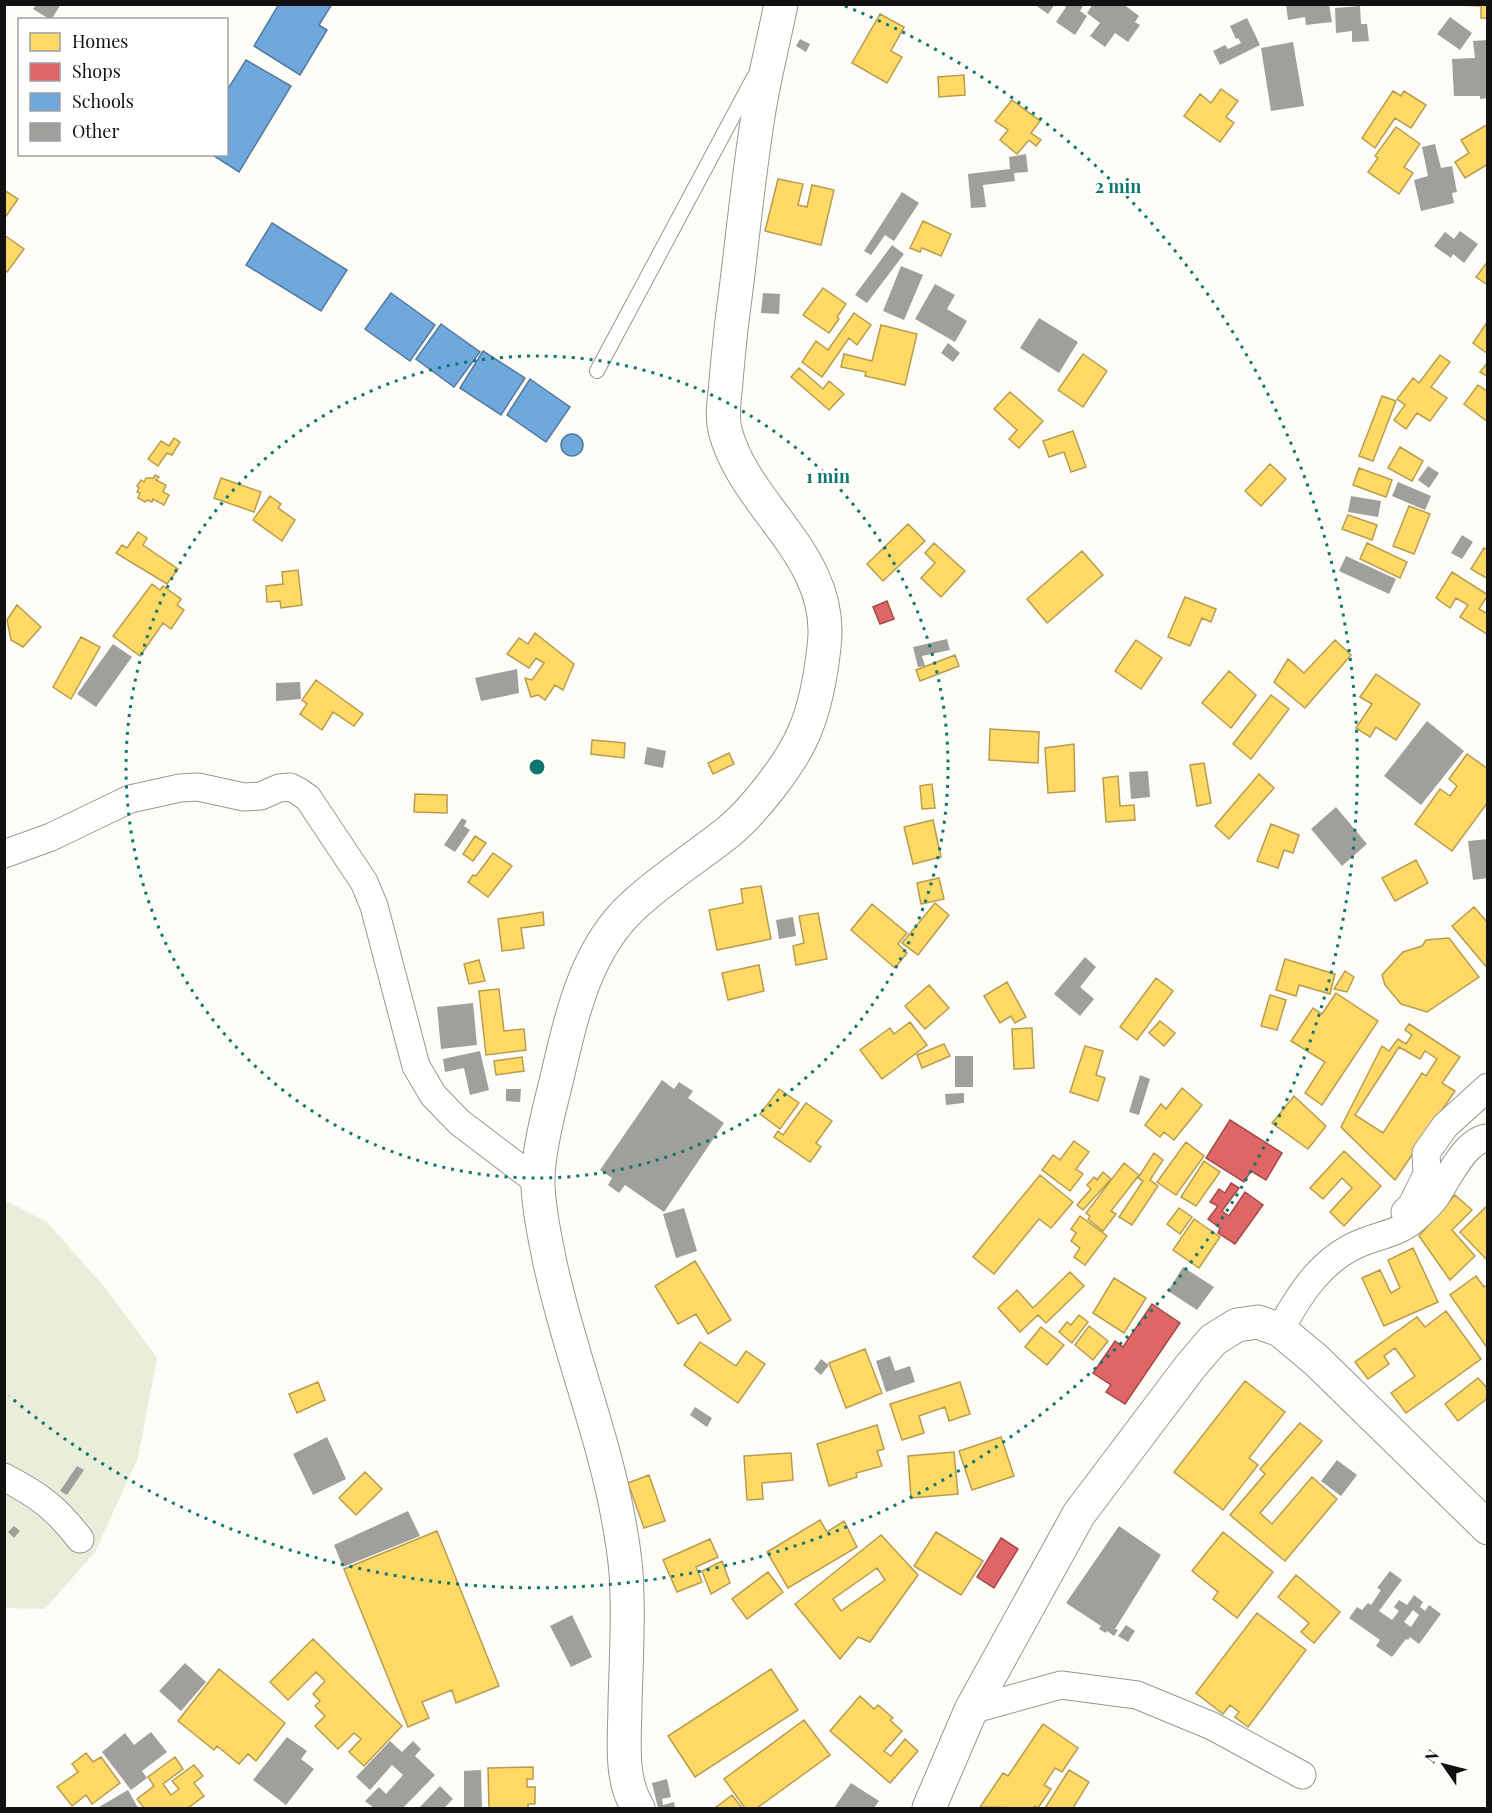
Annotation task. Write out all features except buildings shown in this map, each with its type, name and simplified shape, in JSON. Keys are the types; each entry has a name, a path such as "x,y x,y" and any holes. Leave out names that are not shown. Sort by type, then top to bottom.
{"street":[{"path":"638,1809 627,1782 625,1750 627,1593 621,1531 585,1391 557,1297 543,1229 538,1182 548,1115 570,1022 580,989 596,955 611,931 633,906 733,828 776,780 803,734 816,694 825,642 822,611 814,581 794,542 763,502 734,457 723,420 731,328 759,108 781,4"},
{"path":"4,854 51,837 130,799 180,788 198,787 244,797 261,796 279,788 290,787 298,790 308,798 364,882 374,906 416,1066 432,1095 459,1122 538,1182"},
{"path":"1393,1233 1396,1222 1412,1205 1427,1174 1426,1153 1445,1126 1488,1086"},
{"path":"1280,1330 1301,1292 1324,1267 1354,1246 1408,1226 1434,1199 1468,1148 1476,1141 1488,1138"},
{"path":"929,1809 971,1710 1078,1514 1190,1367 1213,1340 1237,1325 1258,1322 1280,1330 1324,1368 1488,1528"},
{"path":"4,1477 35,1494 60,1514 80,1539"},
{"path":"971,1710 1061,1685 1137,1695 1212,1726 1302,1775"}],"lane":[{"path":"597,371 774,38"}],"green space":[{"path":"4,1200 47,1222 107,1290 157,1358 138,1458 95,1552 45,1609 5,1608"}]}
